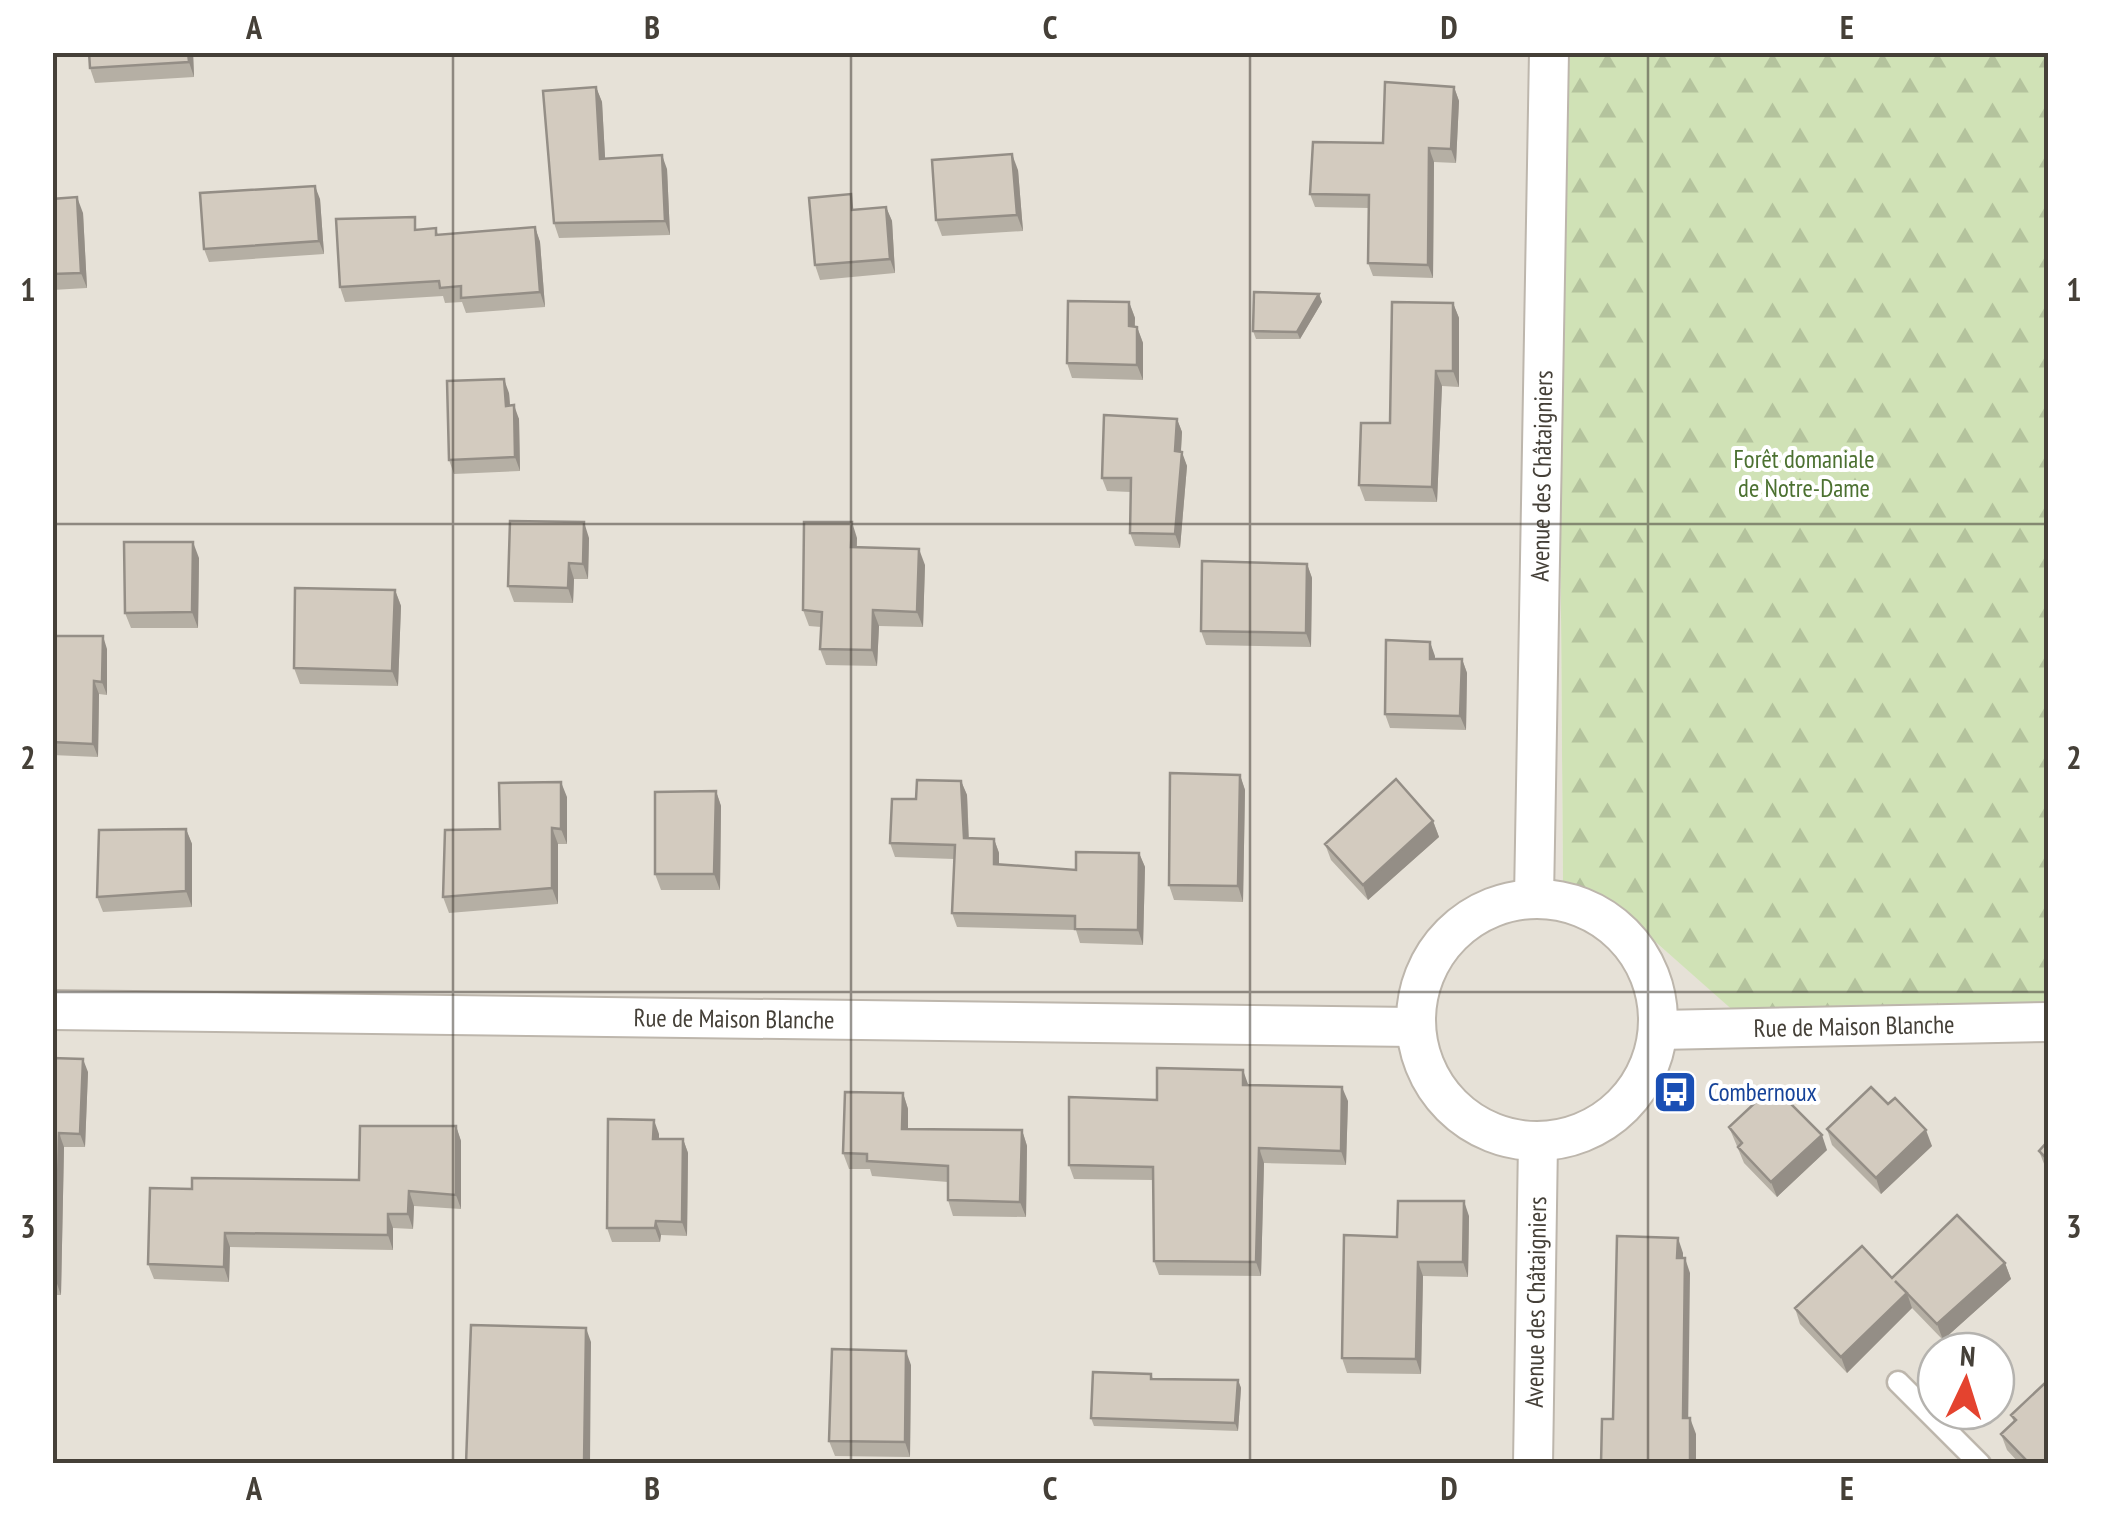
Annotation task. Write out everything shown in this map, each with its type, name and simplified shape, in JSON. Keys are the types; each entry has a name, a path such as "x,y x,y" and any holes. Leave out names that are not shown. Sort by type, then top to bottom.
{"street":[{"name":"Avenue des Châtaigniers","path":"1534,898 1549,52"},
{"path":"1534,898 1574,904 1620,932 1639,952 1655,989 1659,1030 1651,1064 1620,1108 1573,1137 1538,1142 1501,1137 1467,1121 1440,1095 1422,1064 1414,1027 1418,988 1434,952 1461,924 1496,904 1534,898"},
{"name":"Rue de Maison Blanche","path":"52,1010 1414,1027"},
{"name":"Rue de Maison Blanche","path":"1659,1030 2048,1022"},
{"name":"Avenue des Châtaigniers","path":"1533,1464 1538,1142"}],"lane":[{"path":"1898,1382 1980,1464"}],"shaded area":[{"path":"52,53 1557,53 1563,893 1651,938 1746,1021 2048,1027 2048,1463 53,1463"}],"green space":[{"name":"Forêt domaniale de Notre-Dame","path":"1557,53 2048,53 2048,1027 1745,1021 1651,938 1563,894"}],"building":[{"path":"89,52 188,52 189,62 90,68"},
{"path":"1385,82 1454,87 1451,149 1429,148 1428,265 1368,263 1369,195 1310,194 1313,142 1383,143"},
{"path":"596,87 600,159 662,155 665,221 554,223 543,91"},
{"path":"1012,154 1017,215 936,220 932,160"},
{"path":"315,186 319,241 204,249 200,193"},
{"path":"851,194 852,210 886,207 890,259 815,265 809,198"},
{"path":"77,197 81,273 52,274 52,199"},
{"path":"415,217 415,230 436,228 436,235 535,227 540,292 461,298 461,286 440,288 439,281 340,287 336,219"},
{"path":"1254,292 1319,294 1297,332 1253,331"},
{"path":"1068,301 1129,302 1129,326 1137,327 1137,365 1067,363"},
{"path":"1392,302 1453,303 1453,371 1436,371 1432,487 1359,485 1361,423 1390,423"},
{"path":"504,379 506,406 514,405 515,457 449,460 447,381"},
{"path":"1104,415 1177,419 1175,451 1182,452 1175,534 1130,533 1131,478 1102,478"},
{"path":"510,521 584,522 583,564 569,563 568,588 508,586"},
{"path":"804,522 852,522 851,547 919,549 917,612 873,610 872,650 820,649 822,612 803,610"},
{"path":"124,542 193,542 192,612 125,613"},
{"path":"1202,561 1307,564 1306,633 1201,631"},
{"path":"295,588 395,590 392,671 294,668"},
{"path":"52,636 103,636 102,682 94,681 93,744 52,742"},
{"path":"1386,640 1430,642 1430,659 1462,659 1460,716 1385,714"},
{"path":"1170,773 1240,775 1238,886 1169,885"},
{"path":"1396,779 1433,821 1363,885 1325,844"},
{"path":"917,780 961,781 964,838 994,839 994,864 1076,870 1076,852 1139,853 1138,930 1075,929 1075,916 952,913 955,845 890,843 892,799 916,799"},
{"path":"561,782 561,829 552,828 552,888 443,897 445,830 500,829 499,783"},
{"path":"716,791 714,874 655,874 655,792"},
{"path":"186,829 186,891 97,897 99,830"},
{"path":"52,1058 83,1059 80,1134 59,1133 56,1281 52,1281"},
{"path":"1157,1068 1243,1070 1243,1085 1342,1087 1341,1151 1259,1148 1256,1262 1154,1261 1153,1167 1069,1165 1069,1097 1157,1100"},
{"path":"1773,1086 1822,1135 1771,1182 1738,1147 1742,1143 1729,1127"},
{"path":"1871,1087 1888,1104 1895,1098 1926,1130 1876,1178 1827,1129"},
{"path":"845,1092 903,1093 902,1129 1022,1130 1020,1202 948,1200 948,1166 867,1161 867,1154 843,1153"},
{"path":"608,1119 654,1120 653,1139 683,1139 682,1222 656,1221 655,1228 607,1228"},
{"path":"360,1126 456,1126 456,1195 409,1191 408,1214 388,1214 388,1235 225,1233 224,1267 148,1264 150,1188 192,1189 192,1178 359,1180"},
{"path":"2048,1141 2048,1160 2039,1151"},
{"path":"1398,1201 1464,1201 1463,1262 1418,1262 1416,1359 1342,1358 1344,1235 1397,1237"},
{"path":"1957,1215 2005,1263 1937,1324 1907,1293 1841,1357 1795,1308 1862,1246 1892,1278"},
{"path":"1617,1236 1678,1238 1677,1258 1685,1258 1683,1418 1690,1418 1690,1464 1601,1464 1602,1419 1613,1419"},
{"path":"471,1325 586,1328 584,1464 466,1464"},
{"path":"832,1349 906,1351 905,1442 829,1441"},
{"path":"1093,1372 1151,1374 1151,1379 1238,1380 1235,1423 1091,1418"},
{"path":"2045,1383 2048,1386 2048,1464 2030,1464 2001,1434 2016,1431 2016,1410"}],"place":[{"name":"Combernoux","path":"1675,1092"}]}
